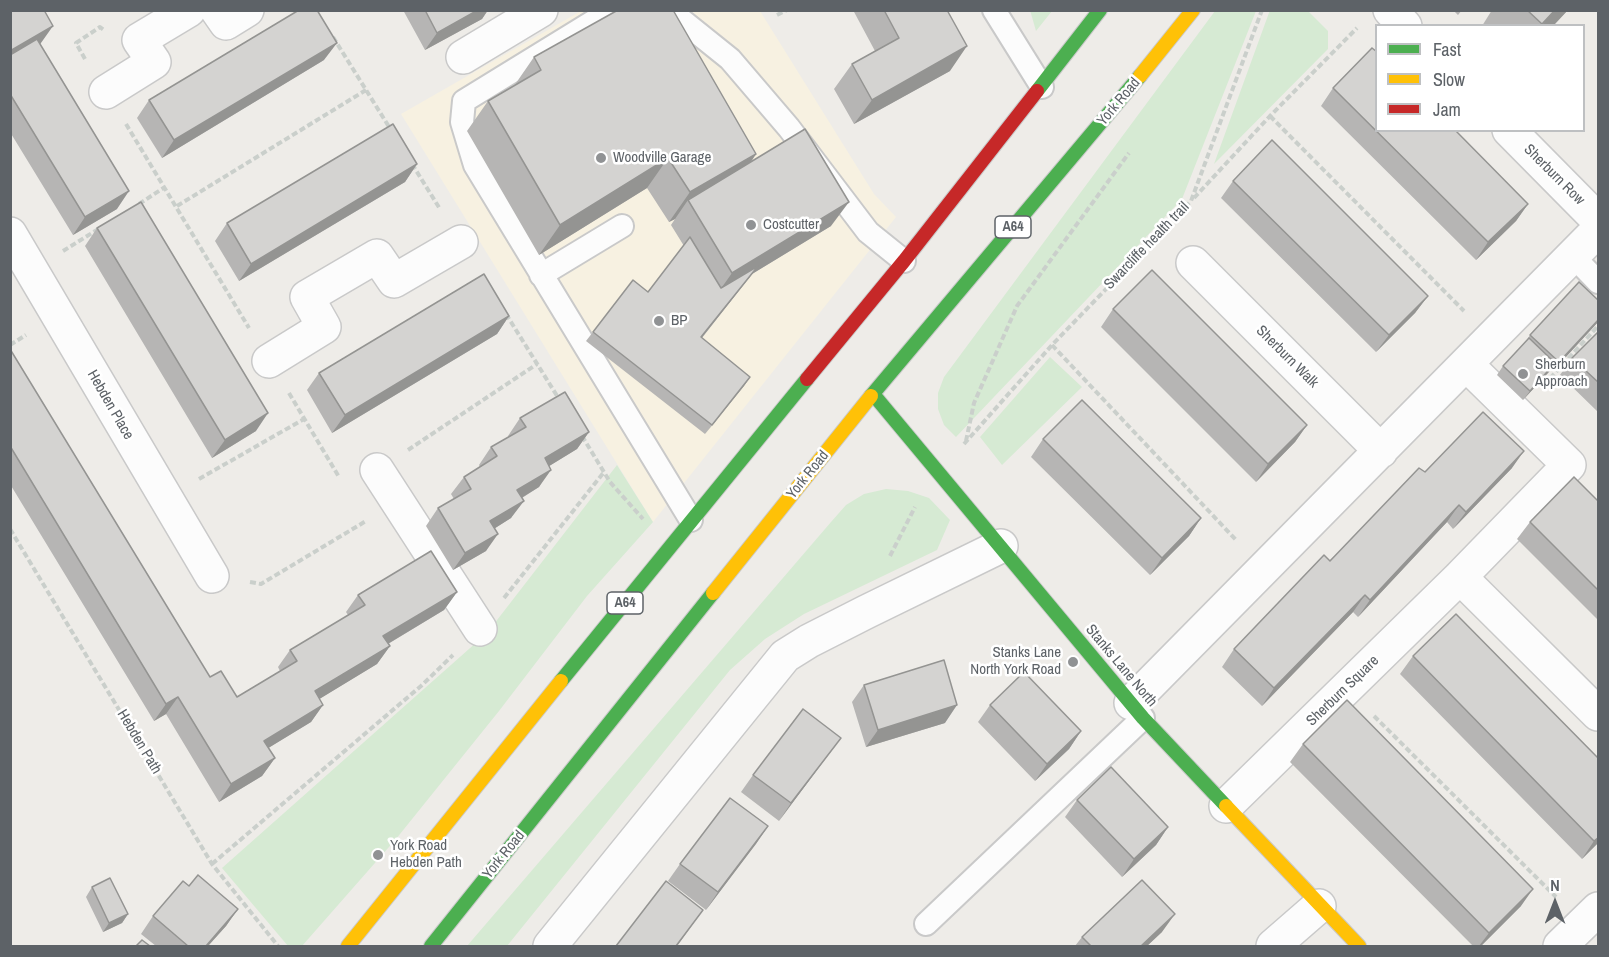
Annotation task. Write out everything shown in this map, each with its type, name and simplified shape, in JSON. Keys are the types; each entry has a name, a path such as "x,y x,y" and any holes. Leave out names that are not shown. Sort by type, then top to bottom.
{"main road":[{"name":"A64","path":"348,946 691,520 904,261 1100,10"},
{"name":"York Road","path":"431,946 873,394 1193,10"},
{"name":"Stanks Lane North","path":"873,394 1137,711 1359,946"}],"street":[{"path":"106,92 154,62 139,40 189,10"},
{"path":"217,10 226,23 248,10"},
{"path":"464,57 541,10"},
{"path":"1390,10 1403,24"},
{"name":"Sherburn Row","path":"1511,132 1599,220"},
{"path":"1137,711 1263,570 1599,231"},
{"name":"Hebden Place","path":"10,234 212,576"},
{"path":"270,361 324,327 307,297 377,256 393,281 460,242"},
{"name":"Sherburn Walk","path":"1193,263 1381,451"},
{"name":"Sherburn Square","path":"1226,806 1460,576 1569,465 1466,364"},
{"path":"377,470 480,629"},
{"path":"550,946 785,656 809,640 1001,546"},
{"path":"1460,576 1599,714"},
{"path":"1273,946 1319,906"},
{"path":"1560,946 1591,916"}],"lane":[{"path":"612,10 464,101 462,122 475,165 691,520"},
{"path":"669,10 730,59 789,128 868,232 904,261"},
{"path":"994,10 1042,87"},
{"path":"541,275 622,226"},
{"path":"1573,256 1599,282"},
{"path":"926,924 1137,711"}],"path":[{"path":"777,15 787,10"},
{"name":"Swarcliffe health trail","path":"866,612 882,572 922,494 939,472 1052,345 1191,201 1262,10"},
{"path":"1191,201 1270,116 1358,27"},
{"path":"329,30 392,131"},
{"path":"177,206 366,90"},
{"path":"106,92 177,206 346,490 537,364"},
{"path":"1270,116 1492,338"},
{"path":"966,442 974,404 1017,306 1136,144"},
{"path":"410,161 460,242"},
{"path":"136,205 165,188"},
{"path":"31,270 108,223"},
{"path":"502,308 561,403"},
{"path":"1516,414 1599,326"},
{"path":"1052,345 1263,570"},
{"path":"165,499 304,419"},
{"path":"580,433 610,482 669,548"},
{"path":"212,864 421,686 480,629 604,472"},
{"path":"212,576 261,584 397,502"},
{"name":"Hebden Path","path":"10,529 212,864 278,946"},
{"path":"1346,688 1591,916"}],"shaded area":[{"path":"581,11 760,11 874,194 896,217 653,522 401,114"}],"green space":[{"path":"1030,10 1052,10 1052,11 1036,31"},
{"path":"1270,10 1308,11 1328,31 1328,49 1214,164"},
{"path":"1215,11 1256,11 1182,199 956,437 944,425 938,409 938,393 944,377"},
{"path":"1050,357 1082,387 1002,465 980,437"},
{"path":"617,465 653,522 587,596 499,711 396,839 302,946 288,946 222,868 487,633"},
{"path":"886,489 908,491 929,498 950,520 937,550 804,614 765,639 730,670 507,946 467,946 846,505 864,494"}],"building":[{"path":"10,10 44,10 53,26 10,51"},
{"path":"299,10 317,10 337,43 174,140 149,100"},
{"path":"425,10 478,10 437,33"},
{"name":"Woodville Garage","path":"618,10 673,10 756,154 690,192 668,158 560,225 488,101 541,70 534,57"},
{"path":"884,10 947,10 967,46 872,100 852,64 899,38"},
{"path":"1527,10 1555,10 1542,24"},
{"path":"37,39 129,191 85,217 10,94 10,55"},
{"path":"1372,48 1375,50 1375,130 1333,88"},
{"path":"393,124 417,164 251,264 227,223"},
{"name":"Costcutter","path":"805,129 849,202 732,273 688,200"},
{"path":"1377,132 1457,132 1528,204 1488,242"},
{"path":"1272,140 1428,296 1389,335 1233,181"},
{"path":"141,202 268,413 225,440 97,228"},
{"name":"BP","path":"690,237 721,288 758,266 701,337 750,377 712,425 593,332 633,280 648,292"},
{"path":"1152,270 1307,425 1268,464 1113,309"},
{"path":"484,274 509,316 345,415 319,373"},
{"path":"1579,282 1599,301 1599,319 1559,362 1530,335"},
{"path":"1599,331 1599,383 1572,358"},
{"name":"Sherburn Approach","path":"1529,338 1555,363 1530,391 1503,366"},
{"path":"10,349 210,677 221,671 237,697 297,661 290,650 365,605 358,595 431,551 457,592 383,636 390,646 315,691 323,705 264,741 275,758 231,784 178,697 166,704 10,446"},
{"path":"565,392 589,432 545,458 551,470 517,490 524,501 490,521 498,534 465,553 438,508 471,489 464,477 497,456 491,447 526,427 520,418"},
{"path":"1082,400 1201,518 1162,558 1043,439"},
{"path":"1483,412 1524,451 1466,512 1459,505 1370,600 1365,595 1274,688 1234,649 1324,555 1330,561 1419,468 1425,472"},
{"path":"1574,477 1599,502 1599,591 1530,522"},
{"path":"1456,614 1599,759 1599,837 1594,841 1413,656"},
{"path":"944,660 957,705 878,730 864,685"},
{"path":"1024,672 1081,731 1047,764 990,705"},
{"path":"1347,700 1533,889 1489,933 1303,744"},
{"path":"803,709 841,738 791,803 753,775"},
{"path":"1111,767 1168,827 1134,859 1077,800"},
{"path":"730,798 768,826 718,892 680,864"},
{"path":"198,875 238,909 206,946 188,946 153,916 183,881 189,886"},
{"path":"110,878 128,914 109,923 92,887"},
{"path":"1142,880 1175,914 1141,946 1091,946 1082,937"},
{"path":"666,881 703,910 676,946 616,946"},
{"path":"142,940 150,946 136,946"}],"traffic: fast":[{"path":"1037,91 1100,10"},
{"path":"871,396 1140,76"},
{"path":"561,681 807,379"},
{"path":"873,394 1143,718 1226,806"},
{"path":"431,946 713,593"}],"traffic: slow":[{"path":"1140,76 1193,10"},
{"path":"713,593 871,396"},
{"path":"348,946 561,681"},
{"path":"1226,806 1359,946"}],"traffic: jam":[{"path":"807,379 904,261 1037,91"}],"place":[{"name":"Woodville Garage","path":"601,158"},
{"name":"Costcutter","path":"751,225"},
{"name":"BP","path":"659,321"},
{"name":"Sherburn Approach","path":"1523,374"},
{"name":"Stanks Lane North York Road","path":"1073,662"},
{"name":"York Road Hebden Path","path":"378,855"}]}
